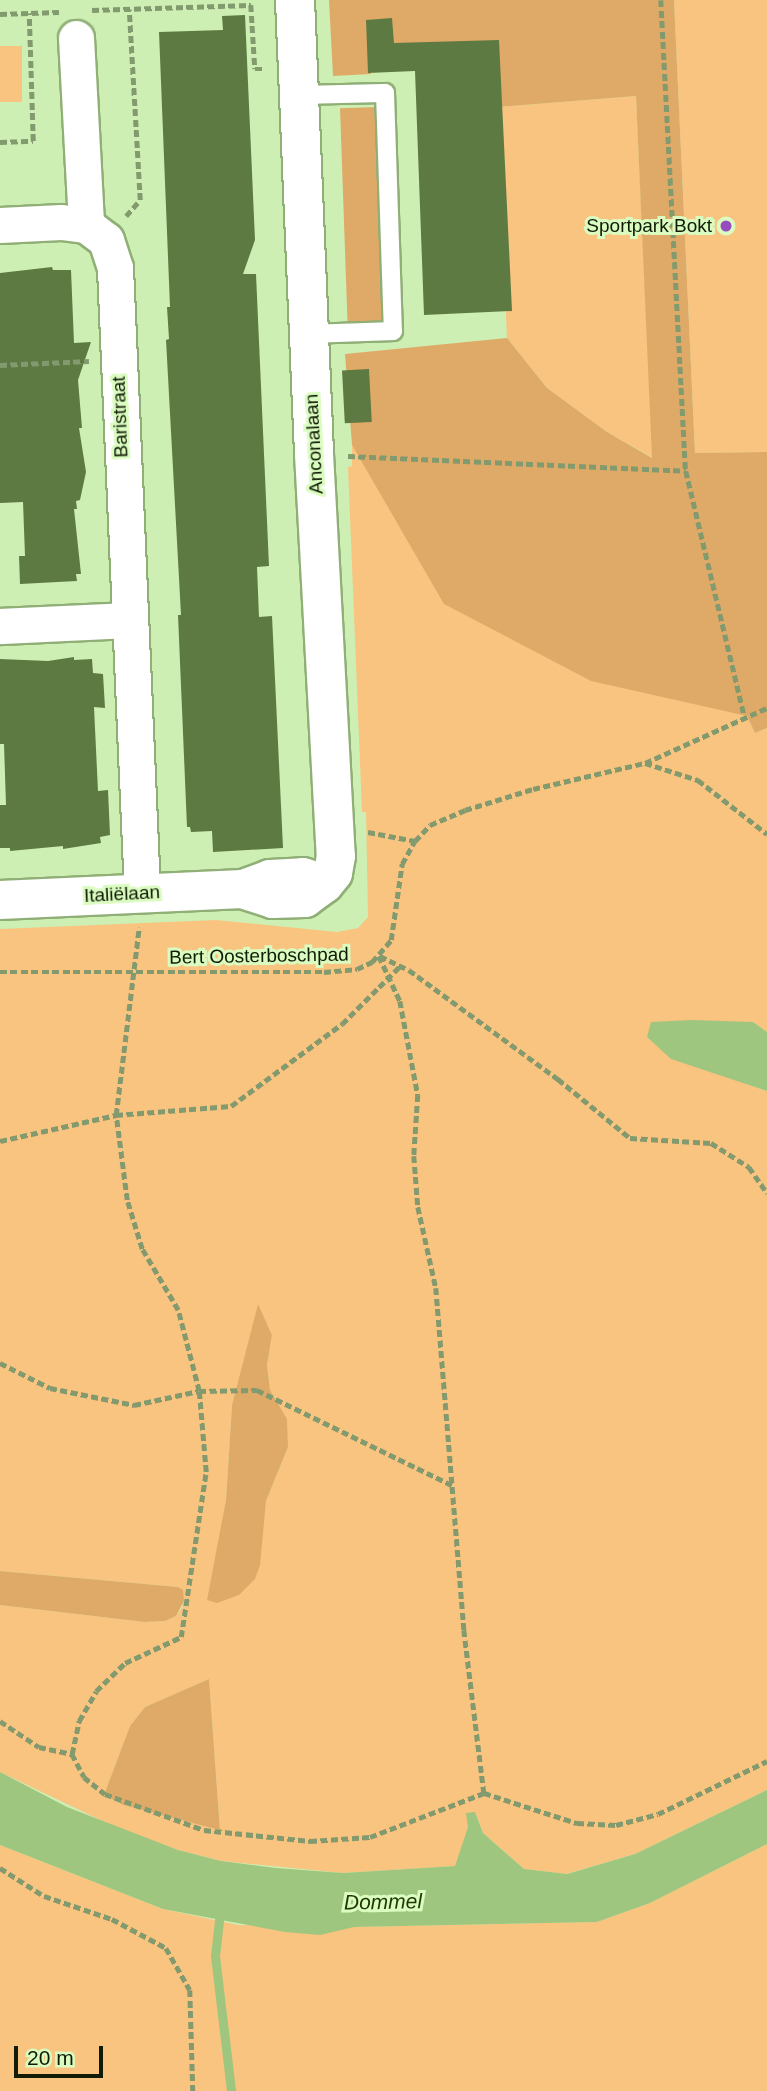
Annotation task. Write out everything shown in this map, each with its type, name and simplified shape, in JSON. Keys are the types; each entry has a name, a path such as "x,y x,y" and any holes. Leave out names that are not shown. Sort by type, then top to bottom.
{"street":[{"name":"Anconalaan","path":"295,0 314,454 335,822 336,856 333,873 324,884"},
{"name":"Baristraat","path":"74,20 96,233 115,268 128,620 142,892"},
{"path":"0,225 61,222 96,233"},
{"path":"0,626 128,620"},
{"name":"Italiëlaan","path":"0,900 243,889 273,899 305,898 324,884"}],"lane":[{"path":"298,82 385,93 393,331 309,334"}],"path":[{"path":"661,0 686,471 744,719"},
{"path":"0,14 29,13 74,20 129,9 251,5 254,69 298,82"},
{"path":"96,233 140,200 129,9"},
{"path":"0,142 33,141 29,13"},
{"path":"0,365 118,359"},
{"path":"314,454 686,471"},
{"path":"379,956 391,940 402,864 415,841 430,825 465,810 533,789 645,763 767,708"},
{"path":"645,763 698,780 767,834"},
{"path":"335,822 378,835 415,841"},
{"path":"142,892 135,971 116,1115 127,1200 142,1249 178,1310 199,1391 206,1472 180,1637 125,1663 96,1691 79,1721 72,1754 84,1777 104,1794 204,1830 310,1841 370,1837 484,1793 577,1823 617,1825 659,1814 767,1761"},
{"path":"379,956 400,966 558,1079 630,1138 711,1143 749,1167 767,1193"},
{"path":"379,956 400,1001 418,1095 414,1156 418,1206 436,1288 464,1630 484,1793"},
{"name":"Bert Oosterboschpad","path":"0,972 324,972 357,969 379,956"},
{"path":"0,1141 116,1115 231,1106 342,1024 390,979 400,966"},
{"path":"0,1363 50,1388 134,1405 199,1391 257,1390 454,1486"},
{"path":"0,1721 39,1747 72,1754"},
{"path":"0,1868 44,1896 112,1919 166,1948 190,1990 193,2091"}],"shaded area":[{"path":"329,0 674,0 695,453 767,452 767,728 755,733 747,716 591,681 444,604 352,445 345,354 507,338 547,388 607,432 652,458 636,96 497,107 370,51 371,74 333,76"},
{"name":"Sportpark Bokt","path":"674,0 767,0 767,452 695,453"},
{"path":"0,46 22,46 22,102 0,102"},
{"path":"636,96 653,458 607,432 547,388 507,338 497,107"},
{"path":"378,107 386,325 348,326 340,108"},
{"path":"352,445 365,467 747,716 755,733 767,728 767,1032 753,1022 717,1073 767,1091 767,1790 635,1854 566,1874 524,1869 483,1833 475,1812 456,1866 343,1873 221,1861 178,1850 117,1828 0,1772 0,1605 146,1622 165,1621 176,1616 183,1606 178,1587 0,1571 0,929 216,920 337,932 358,928 368,917 366,812 362,812 348,467 352,466","holes":["258,1305 272,1335 267,1365 270,1390 286,1419 288,1447 266,1501 263,1521 219,1541 226,1500 232,1405","209,1679 220,1829 123,1805 104,1795 130,1726 145,1707"]},
{"path":"258,1304 272,1335 267,1365 270,1390 287,1419 288,1447 266,1501 260,1565 255,1579 239,1595 217,1603 207,1600 226,1500 232,1405"},
{"path":"0,1571 178,1587 183,1590 184,1601 176,1616 165,1621 145,1622 0,1605"},
{"path":"209,1679 220,1830 123,1805 104,1795 130,1726 145,1707"},
{"path":"767,1844 767,2091 0,2091 0,1845 163,1909 238,1925 354,1927 597,1922 650,1903"}],"water":[{"path":"651,1022 753,1022 767,1032 767,1091 671,1059 647,1037"},
{"name":"Dommel","path":"0,1772 67,1807 178,1850 221,1861 276,1868 343,1873 455,1866 468,1827 466,1813 475,1812 483,1833 524,1869 567,1874 635,1854 767,1790 767,1844 650,1903 597,1922 354,1927 320,1935 285,1932 163,1909 0,1845"}],"building":[{"path":"245,15 255,240 243,274 256,274 269,566 257,567 259,617 272,616 283,848 213,852 212,831 191,832 190,827 187,827 178,615 181,615 166,340 169,339 167,307 170,307 159,32 223,30 222,16"},
{"path":"392,18 394,43 499,40 512,311 424,315 415,71 368,73 366,20"},
{"path":"52,267 53,270 71,270 74,343 91,342 78,380 82,428 79,428 86,472 80,500 76,501 77,509 74,509 81,574 76,574 77,581 20,584 19,556 25,556 23,502 0,503 0,273"},
{"path":"369,369 372,422 345,423 342,370"},
{"path":"74,657 74,660 92,659 93,673 103,674 105,708 94,707 98,791 108,790 110,835 100,837 101,843 63,849 63,846 10,851 10,848 0,848 0,805 6,805 4,744 0,744 0,659 48,661"}],"waterway":[{"path":"220,1912 215,1956 231,2091"}],"place":[{"name":"Sportpark Bokt","path":"726,226"}]}
